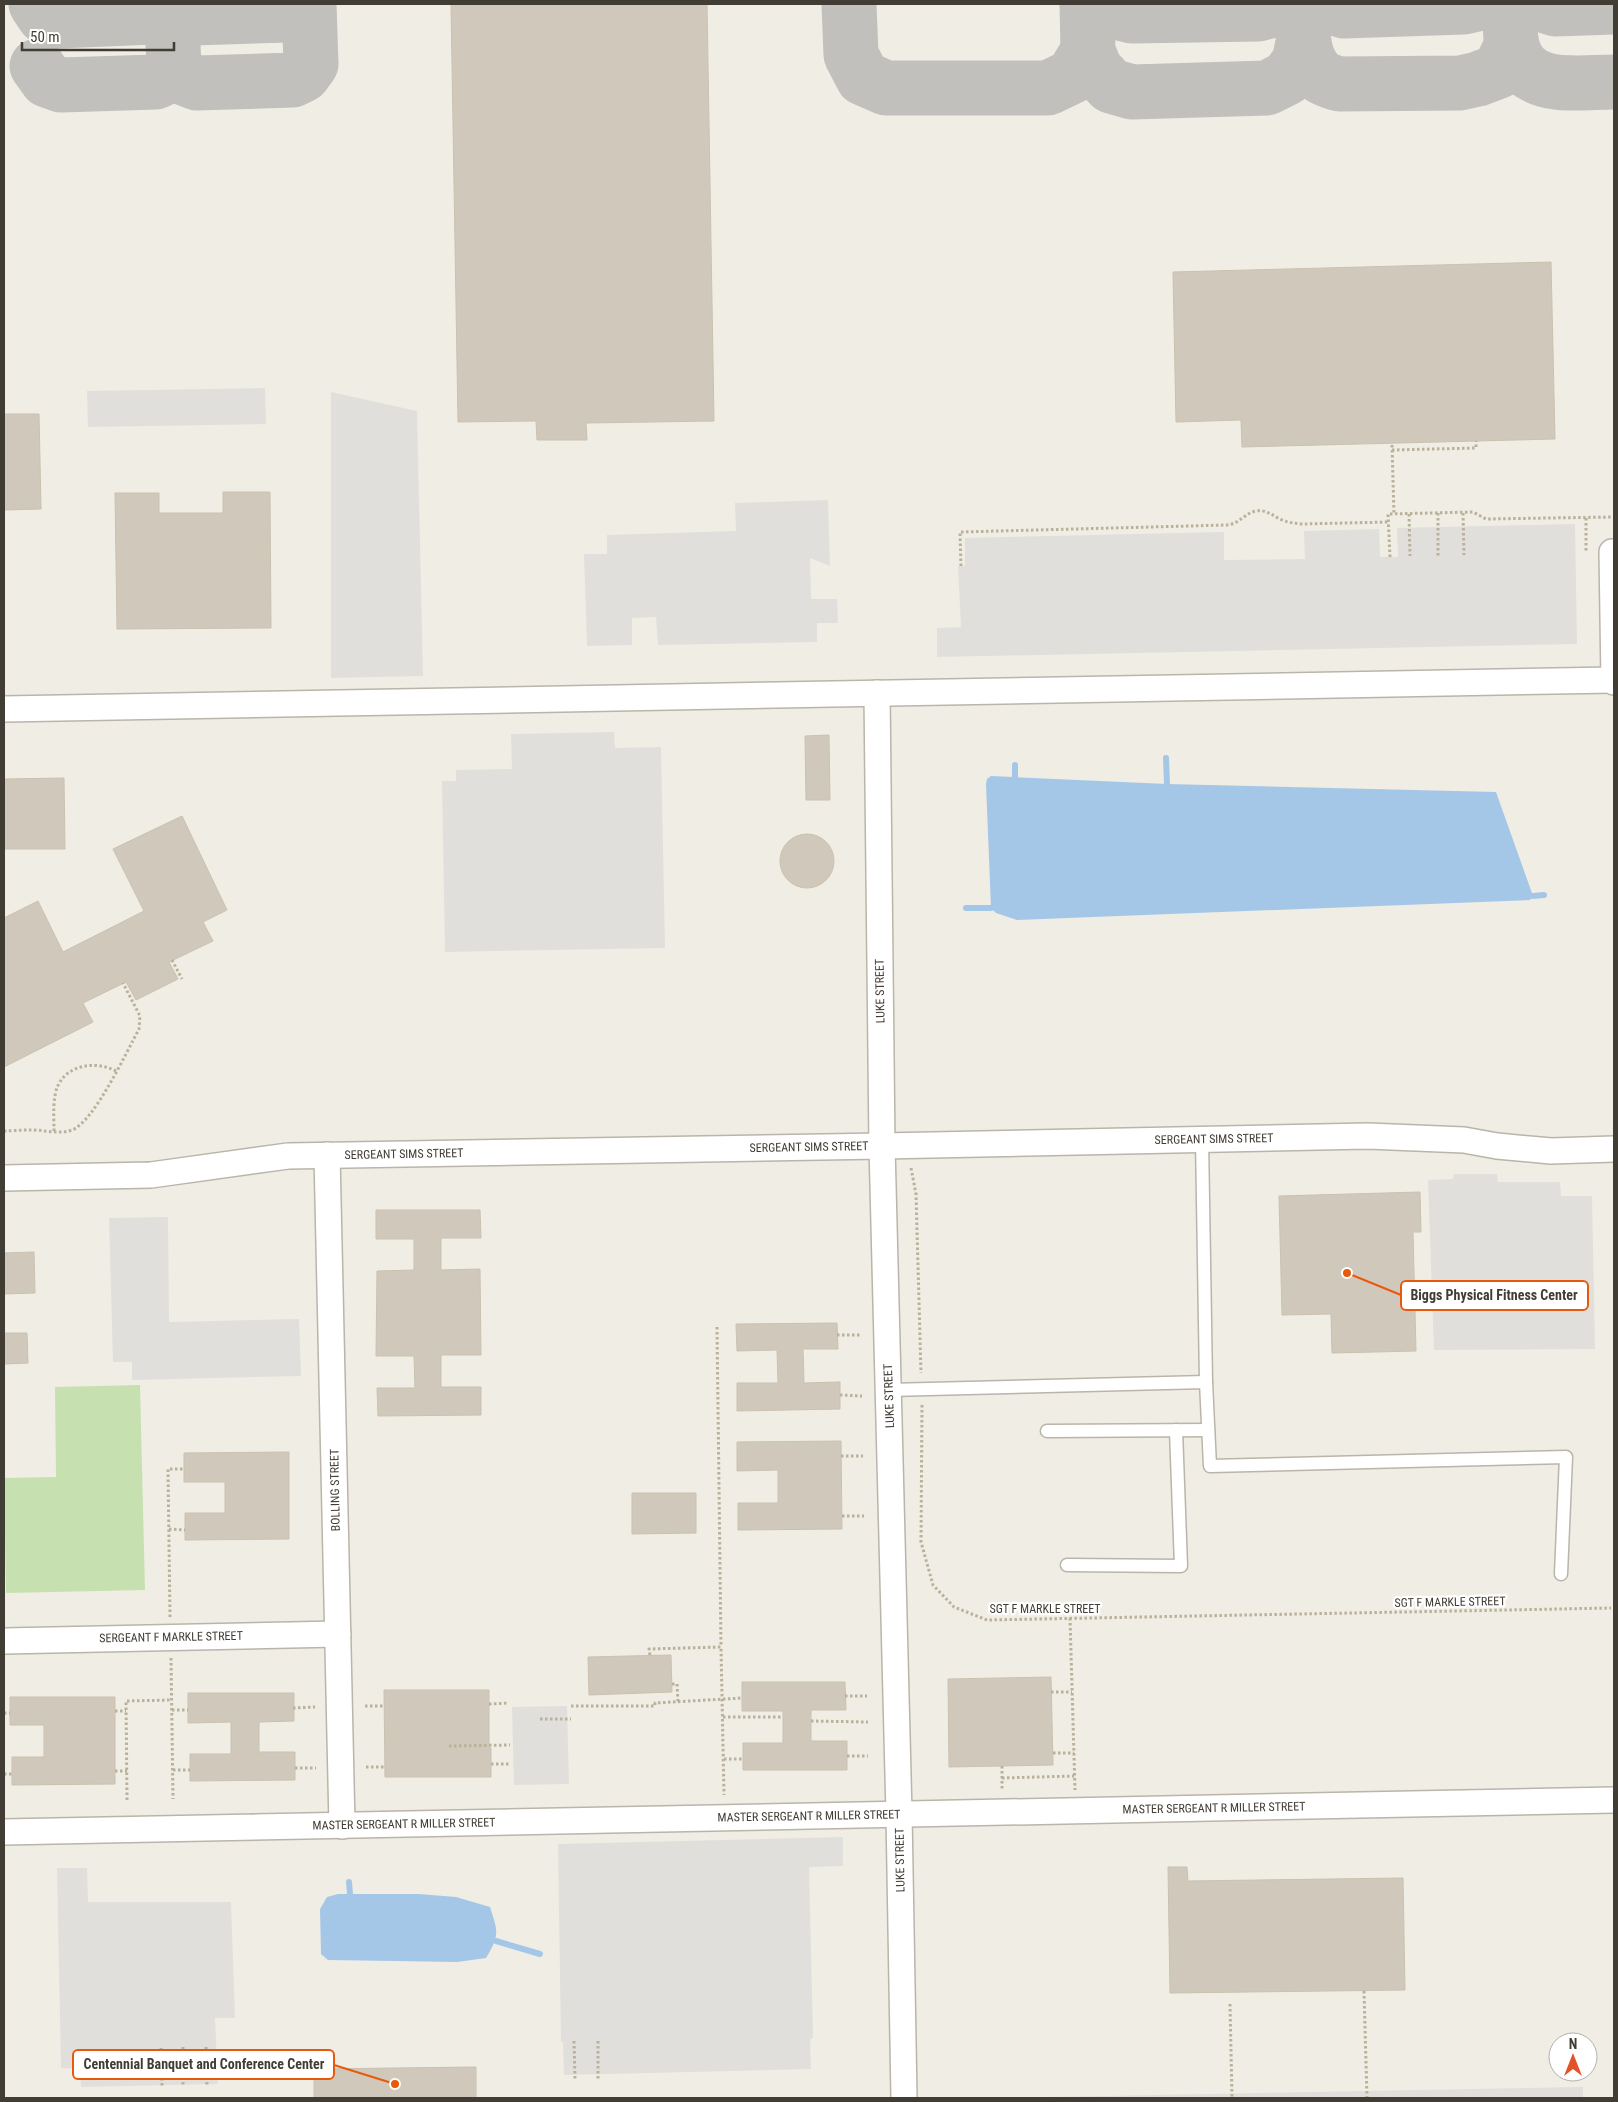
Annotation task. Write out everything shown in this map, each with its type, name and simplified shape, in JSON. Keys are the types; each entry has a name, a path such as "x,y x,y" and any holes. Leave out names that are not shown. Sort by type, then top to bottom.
{"street":[{"path":"4,710 1614,681 1612,552"},
{"name":"LUKE STREET","path":"877,693 882,1146 899,1814 904,2098"},
{"name":"SERGEANT SIMS STREET","path":"4,1178 151,1175 254,1159 288,1156 1202,1139 1417,1136 1551,1151 1614,1149"},
{"name":"BOLLING STREET","path":"327,1155 342,1826"},
{"name":"SERGEANT F MARKLE STREET","path":"4,1641 338,1634"},
{"name":"MASTER SERGEANT R MILLER STREET","path":"4,1832 1614,1800"}],"lane":[{"path":"1202,1139 1206,1382 1210,1466 1566,1456 1561,1574"},
{"path":"888,1390 1206,1382"},
{"path":"1067,1565 1181,1566 1176,1430"},
{"path":"1047,1432 1208,1430"}],"path":[{"path":"1392,450 1476,448 1476,441"},
{"path":"1446,442 1446,448"},
{"path":"1457,442 1457,448"},
{"path":"1418,443 1418,450"},
{"path":"1392,445 1394,514"},
{"path":"961,566 960,532 1227,525 1234,524 1254,511 1266,511 1290,523 1302,524 1389,522"},
{"path":"1390,557 1388,514 1473,512 1486,519 1614,517"},
{"path":"1463,513 1464,555"},
{"path":"1409,514 1410,556"},
{"path":"1438,514 1438,556"},
{"path":"1586,518 1586,552"},
{"path":"172,960 182,978"},
{"path":"4,1131 65,1132 80,1126 99,1101 139,1029 140,1016 123,983"},
{"path":"54,1131 54,1095 58,1084 65,1075 86,1064 106,1066 116,1071"},
{"name":"SGT F MARKLE STREET","path":"910,1145 911,1175 916,1194 922,1389 921,1542 933,1585 954,1607 987,1620 1611,1608"},
{"path":"717,1327 721,1647 726,1818"},
{"path":"837,1335 861,1335"},
{"path":"840,1395 862,1396"},
{"path":"841,1456 863,1456"},
{"path":"168,1469 184,1469"},
{"path":"842,1516 864,1516"},
{"path":"169,1529 185,1530"},
{"path":"1070,1618 1075,1811"},
{"path":"650,1655 649,1649 721,1647"},
{"path":"672,1684 677,1684 678,1702"},
{"path":"1051,1692 1072,1692"},
{"path":"846,1696 867,1696"},
{"path":"571,1706 655,1706 655,1703 722,1701 742,1698"},
{"path":"127,1800 126,1701 172,1700"},
{"path":"489,1704 509,1703"},
{"path":"365,1706 384,1706"},
{"path":"294,1708 315,1707"},
{"path":"172,1710 188,1710"},
{"path":"115,1711 126,1711"},
{"path":"4,1713 10,1713"},
{"path":"723,1718 783,1717"},
{"path":"540,1719 572,1719"},
{"path":"811,1721 868,1722"},
{"path":"449,1746 510,1745"},
{"path":"1053,1753 1074,1753"},
{"path":"847,1756 868,1756"},
{"path":"724,1759 743,1759"},
{"path":"491,1764 510,1764"},
{"path":"366,1767 385,1767"},
{"path":"295,1768 316,1768"},
{"path":"173,1770 190,1770"},
{"path":"116,1771 127,1771"},
{"path":"4,1774 12,1774"},
{"path":"1002,1778 1074,1776"},
{"path":"1364,1991 1367,2098"},
{"path":"1230,2004 1232,2098"},
{"path":"574,2041 575,2079"},
{"path":"598,2041 598,2079"},
{"path":"183,2047 183,2087"},
{"path":"206,2047 207,2086"},
{"path":"160,2048 162,2088"}],"green space":[{"path":"140,1385 145,1590 6,1593 4,1478 56,1477 55,1387"}],"shaded area":[{"path":"265,388 266,424 88,427 87,391"},
{"path":"331,392 417,411 423,676 331,678"},
{"path":"828,500 830,566 810,558 811,599 837,599 838,623 817,623 817,642 658,645 656,617 632,618 632,645 587,646 584,554 607,554 607,535 736,531 735,503"},
{"path":"1575,524 1577,644 937,657 937,628 961,627 958,566 965,566 965,538 1224,532 1224,560 1305,559 1304,531 1379,529 1380,557 1398,557 1397,528"},
{"path":"614,732 615,748 661,747 665,948 445,952 442,781 456,781 456,770 512,769 511,734"},
{"path":"1454,1174 1497,1174 1498,1182 1560,1182 1561,1196 1592,1196 1595,1349 1434,1350 1428,1180 1453,1179"},
{"path":"168,1217 169,1322 299,1319 301,1376 132,1380 132,1362 113,1362 109,1218"},
{"path":"567,1706 569,1784 514,1785 512,1707"},
{"path":"843,1837 843,1866 809,1867 813,2038 810,2039 811,2069 564,2075 563,2042 561,2042 558,1844"},
{"path":"57,1868 87,1868 88,1902 231,1902 235,2018 215,2018 218,2084 81,2087 80,2069 61,2068"},
{"path":"1583,2087 1583,2098 1050,2098 1050,2097"}],"water":[{"path":"991,776 1167,784 1496,792 1533,896 1530,900 1017,920 996,913 991,908 986,784 987,779"},
{"path":"338,1894 419,1894 456,1897 490,1907 495,1922 496,1938 486,1958 457,1962 328,1960 321,1954 320,1909 327,1897"}],"building":[{"path":"451,4 707,4 714,421 586,423 587,440 537,440 536,421 458,422"},
{"path":"1551,262 1555,439 1242,447 1241,420 1176,422 1173,272"},
{"path":"4,414 39,414 41,509 4,510"},
{"path":"223,492 270,492 271,628 117,629 115,493 159,493 159,513 223,513"},
{"path":"829,735 830,800 806,800 805,736"},
{"path":"64,778 65,849 4,849 4,779"},
{"path":"182,816 227,910 203,922 213,941 169,962 178,979 136,1000 126,982 83,1003 93,1022 4,1067 4,918 38,901 63,952 144,911 113,849"},
{"path":"807,834 817,836 826,842 832,851 834,861 832,871 826,880 817,886 807,888 797,886 788,880 782,871 780,861 782,851 788,842 797,836"},
{"path":"1420,1192 1421,1232 1413,1232 1416,1351 1332,1353 1331,1314 1282,1315 1279,1196"},
{"path":"376,1210 480,1210 481,1238 441,1238 441,1270 480,1269 481,1355 441,1355 441,1387 481,1387 481,1415 378,1416 377,1388 415,1388 414,1356 376,1356 377,1271 414,1270 414,1239 376,1239"},
{"path":"34,1252 35,1293 4,1294 4,1253"},
{"path":"837,1323 838,1349 803,1349 804,1383 840,1382 840,1409 737,1411 737,1383 778,1383 777,1350 737,1351 736,1324"},
{"path":"4,1333 27,1333 28,1363 4,1364"},
{"path":"841,1441 842,1529 738,1530 738,1503 778,1503 778,1470 737,1471 737,1442"},
{"path":"289,1452 289,1539 185,1540 185,1513 225,1513 225,1482 184,1482 184,1453"},
{"path":"632,1493 696,1493 696,1533 632,1534"},
{"path":"671,1655 672,1692 589,1695 588,1657"},
{"path":"1051,1677 1053,1765 949,1767 948,1679"},
{"path":"742,1682 845,1682 846,1710 811,1710 811,1741 847,1741 847,1770 743,1770 743,1743 783,1743 783,1711 742,1711"},
{"path":"384,1690 489,1690 491,1777 385,1777"},
{"path":"188,1693 294,1693 294,1721 259,1722 259,1752 295,1752 295,1780 190,1781 190,1754 231,1754 231,1722 188,1723"},
{"path":"10,1697 115,1697 115,1784 12,1785 12,1757 44,1757 44,1725 10,1725"},
{"path":"1168,1867 1187,1867 1188,1881 1403,1878 1405,1990 1170,1993"},
{"path":"476,2067 476,2098 314,2098 314,2069"}],"waterway":[{"path":"1166,758 1167,784"},
{"path":"1015,765 1015,777"},
{"path":"1533,896 1544,895"},
{"path":"966,908 991,908"},
{"path":"349,1882 350,1894"},
{"path":"496,1941 540,1954"}],"taxiway":[{"path":"36,4 44,16 58,21 154,17 163,13 170,4"},
{"path":"171,4 174,66 184,78 197,83 293,80 303,75 311,64 309,4"},
{"path":"173,4 180,14 194,18 289,15 306,4"},
{"path":"849,4 851,55 863,78 886,88 1048,88 1073,76 1088,51"},
{"path":"1087,4 1088,51 1095,69 1111,86 1132,92 1267,88 1287,78 1299,62 1303,43"},
{"path":"1103,4 1116,12 1132,16 1258,14 1274,10 1285,4"},
{"path":"1303,4 1304,42 1309,60 1320,76 1339,84 1460,83 1478,79 1499,71 1512,45"},
{"path":"1324,4 1344,11 1464,7 1477,4"},
{"path":"1511,4 1510,31 1512,46 1519,61 1528,71 1540,78 1554,82 1614,82"},
{"path":"1540,4 1555,9 1614,7"},
{"path":"37,66 47,80 61,85 156,82 166,77 174,66"}],"place":[{"name":"Biggs Physical Fitness Center","path":"1347,1273"},
{"name":"Centennial Banquet and Conference Center","path":"395,2084"}]}
